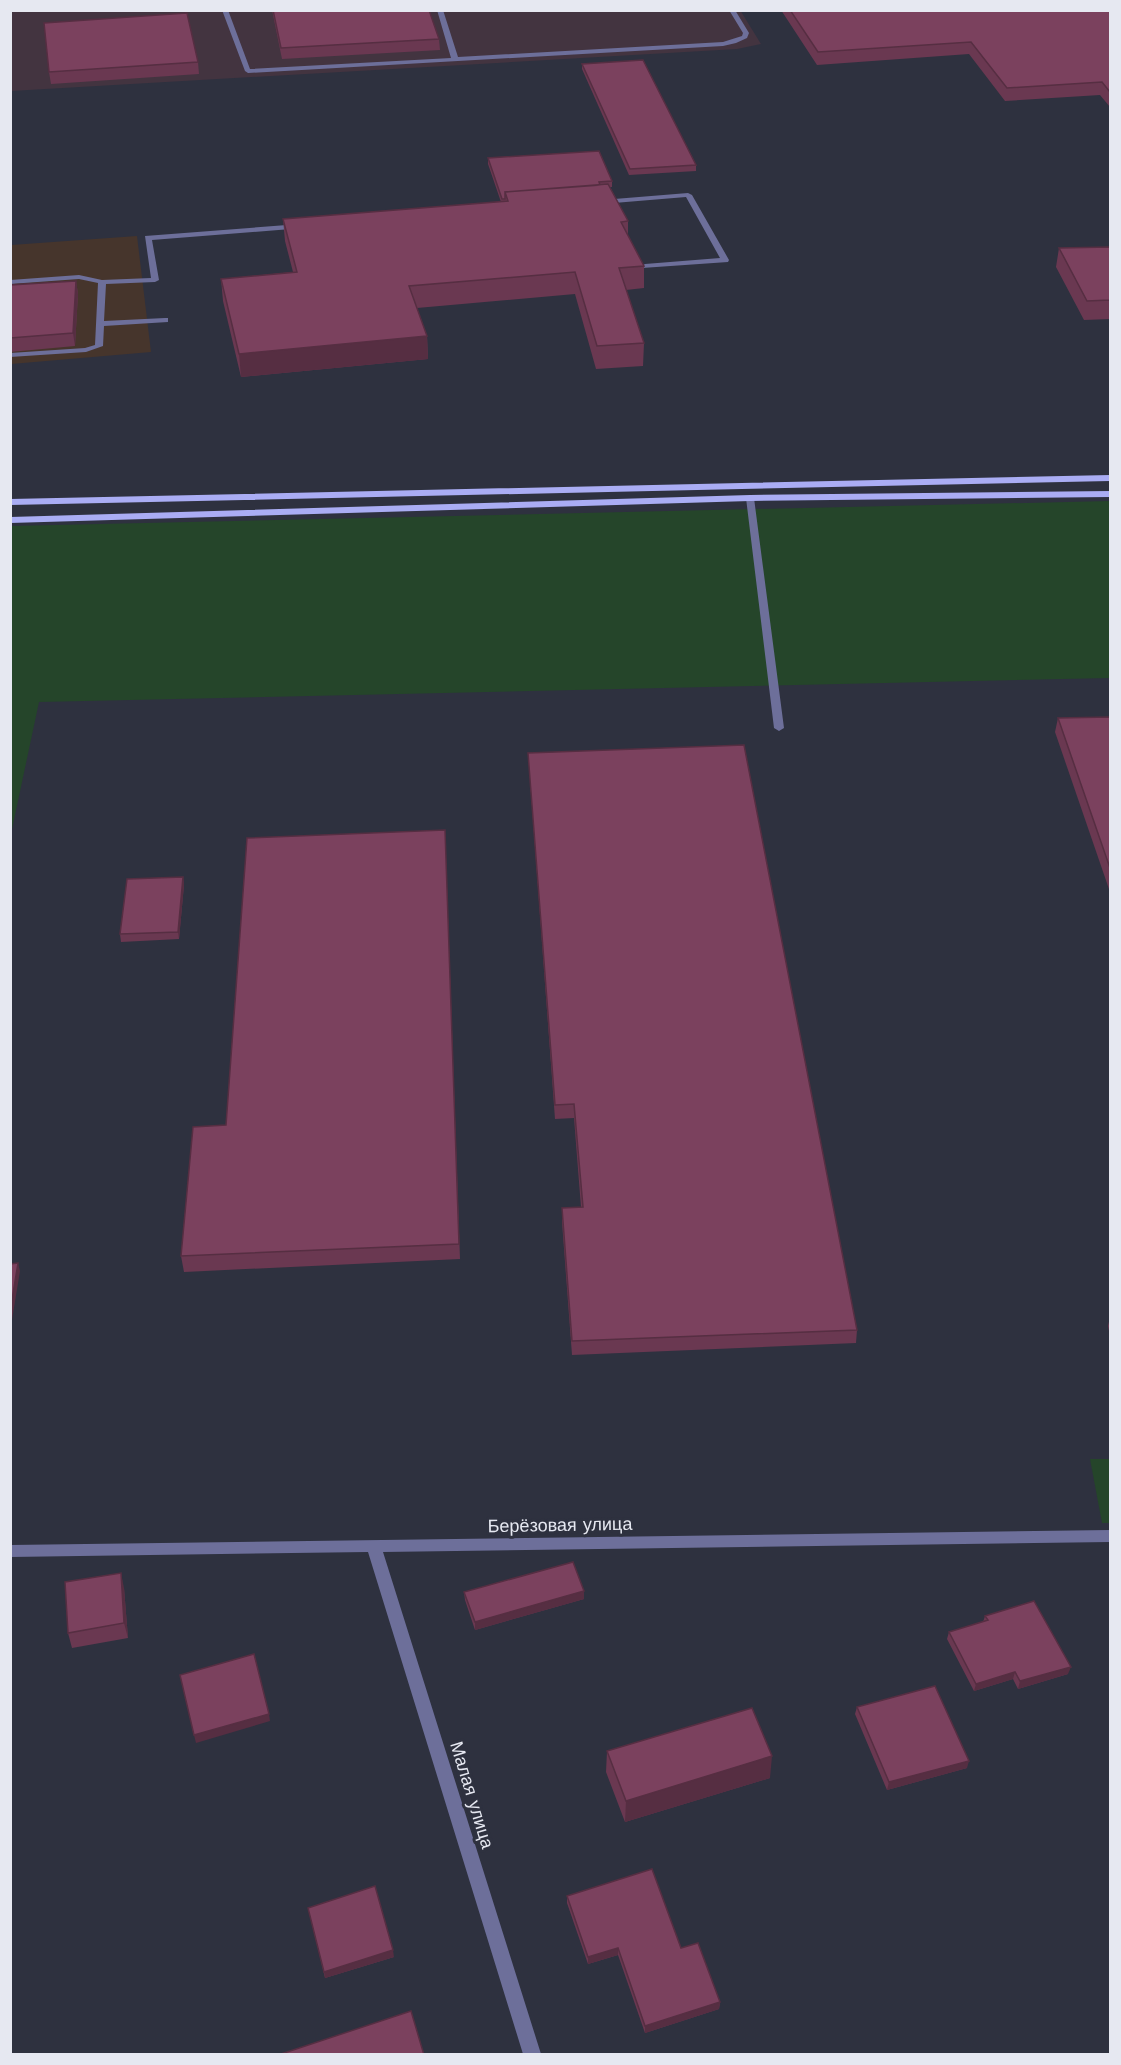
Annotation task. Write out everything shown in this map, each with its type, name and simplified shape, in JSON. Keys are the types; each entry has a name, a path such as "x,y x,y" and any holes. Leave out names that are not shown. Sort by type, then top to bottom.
{"main road":[{"path":"10,502 1110,478"},
{"path":"10,520 750,498 1110,494"}],"street":[{"path":"225,10 248,71 734,42 745,37 746,33 732,10"},
{"path":"440,10 455,59"},
{"path":"594,202 688,195 725,260 645,266"},
{"path":"10,282 79,277 102,282 155,280 148,238 313,225"},
{"path":"10,356 86,350 99,346 102,282"},
{"path":"101,324 165,320"},
{"path":"750,498 779,728"},
{"name":"Берёзовая улица","path":"10,1551 1110,1536"},
{"name":"Малая улица","path":"374,1547 532,2055"}],"shaded area":[{"path":"740,10 761,44 737,49 11,91 11,11"},
{"path":"137,236 151,352 11,364 11,245"}],"green space":[{"path":"1110,501 1110,678 39,702 11,834 11,526"},
{"path":"1090,1459 1110,1459 1110,1523 1102,1523"}],"building":[{"path":"273,10 429,10 439,39 281,48"},
{"path":"790,10 1110,10 1110,92 1102,82 1007,88 971,42 818,52"},
{"path":"187,13 198,62 49,72 44,23"},
{"path":"643,60 696,165 630,169 582,64"},
{"path":"599,151 612,181 599,182 600,185 505,192 505,199 502,199 488,158"},
{"path":"608,184 628,221 621,222 644,266 619,268 644,343 597,346 575,272 409,286 427,336 239,354 221,279 297,272 283,219 508,201 505,192"},
{"path":"1110,247 1110,300 1087,301 1059,248"},
{"path":"76,281 73,333 10,338 10,285"},
{"path":"1110,717 1110,868 1058,718"},
{"path":"744,745 857,1330 572,1341 562,1208 583,1207 574,1104 555,1105 528,753"},
{"path":"445,830 459,1244 181,1256 193,1127 226,1125 247,838"},
{"path":"183,877 178,932 120,934 127,879"},
{"path":"18,1263 10,1312 10,1264"},
{"path":"573,1562 584,1591 475,1622 464,1592"},
{"path":"121,1573 124,1623 68,1633 65,1582"},
{"path":"1034,1601 1071,1667 1020,1681 1015,1672 976,1684 949,1632 988,1620 985,1616"},
{"path":"254,1654 269,1714 194,1735 180,1675"},
{"path":"935,1686 969,1761 889,1782 857,1707"},
{"path":"752,1708 772,1756 626,1801 607,1751"},
{"path":"652,1869 681,1948 698,1943 720,2002 645,2026 618,1948 588,1957 567,1896"},
{"path":"375,1886 393,1950 324,1972 308,1908"},
{"path":"411,2011 424,2055 278,2055"}]}
